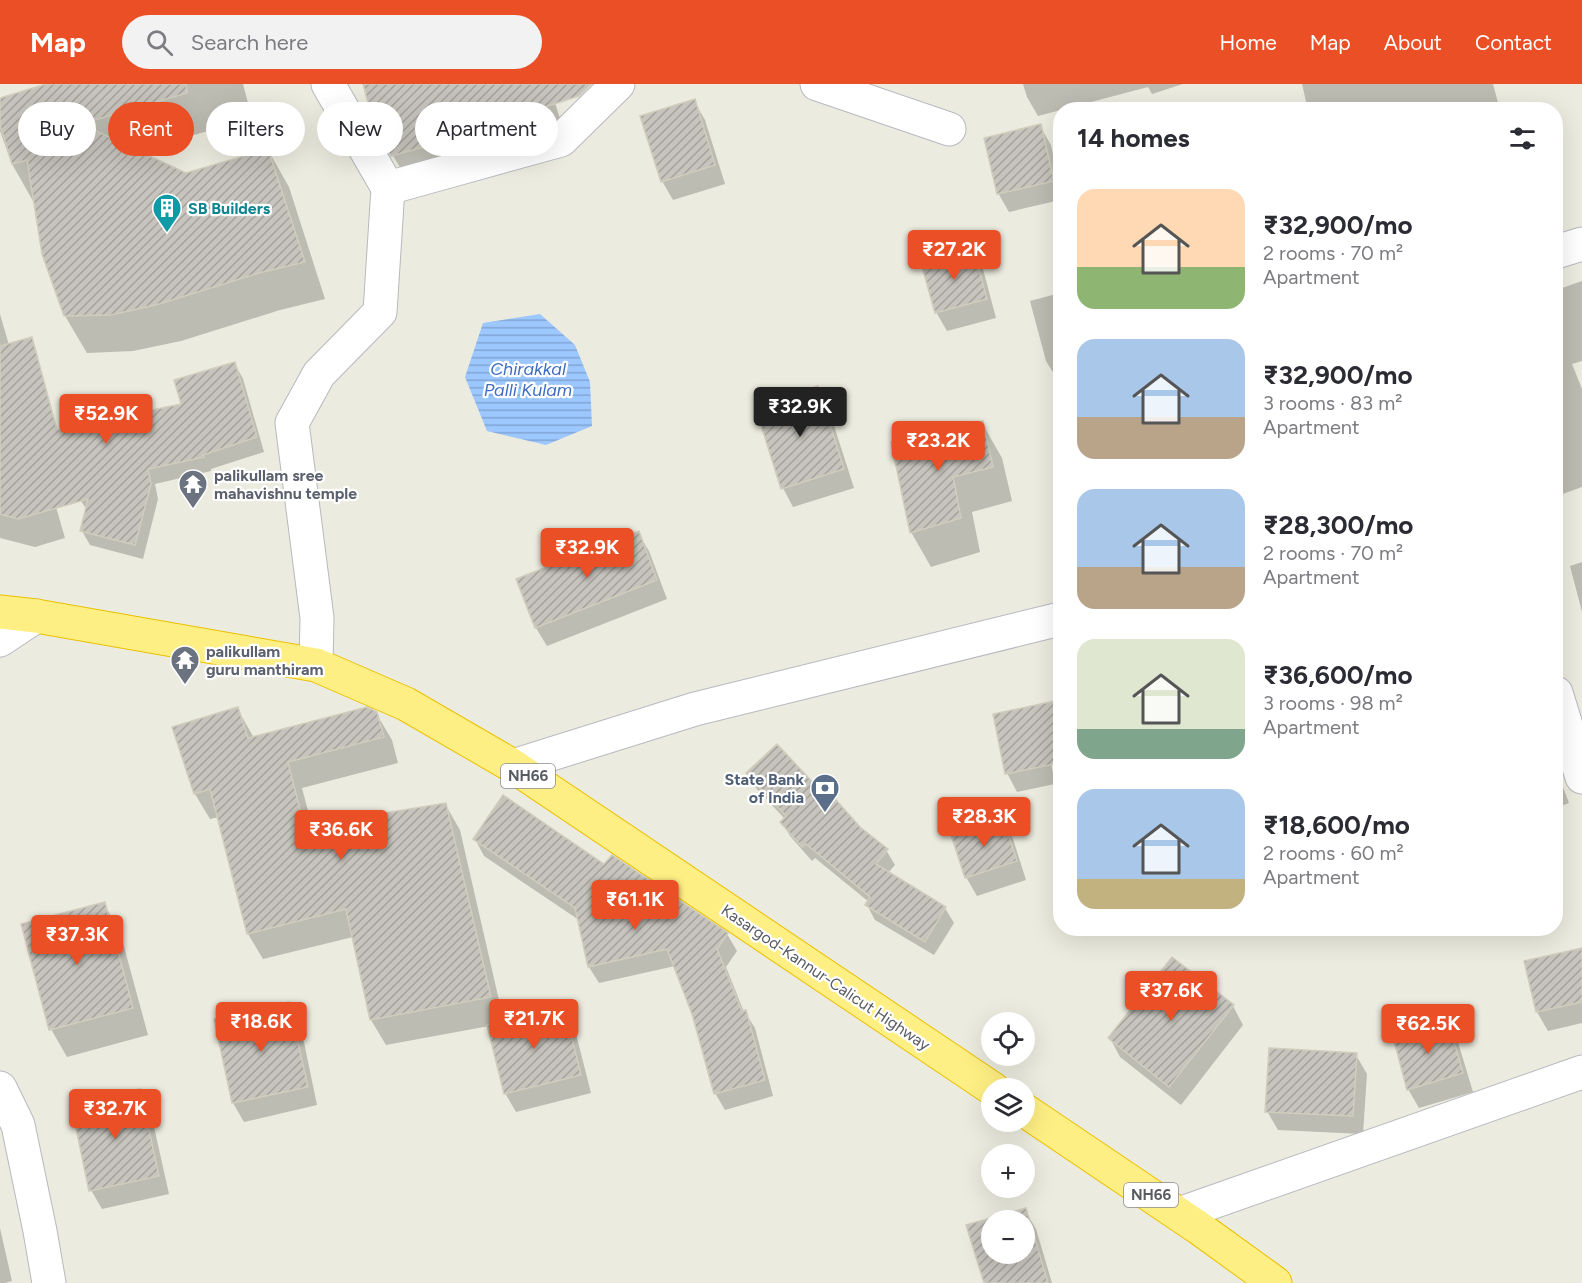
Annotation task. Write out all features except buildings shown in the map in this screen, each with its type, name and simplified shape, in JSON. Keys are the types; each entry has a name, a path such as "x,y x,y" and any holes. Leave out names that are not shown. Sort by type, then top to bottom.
{"highway":[{"name":"Kasargod-Kannur-Calicut Highway","path":"0,612 36,616 316,665 406,704 513,766 981,1081"},
{"name":"NH66","path":"1035,1117 1179,1214 1275,1283"}],"street":[{"path":"316,665 316,618 292,423 319,374 380,312 388,188 328,84"},
{"path":"388,188 561,140 618,84"},
{"path":"817,84 949,129"},
{"path":"1563,250 1582,244"},
{"path":"0,640 36,616"},
{"path":"513,766 694,709 1053,621"},
{"path":"1563,716 1582,777"},
{"path":"1179,1214 1582,1072"},
{"path":"0,1088 18,1125 49,1283"}],"water":[{"name":"Chirakkal Palli Kulam","path":"540,314 575,345 590,382 592,426 546,445 487,431 465,377 483,323"}],"place":[{"name":"SB Builders","path":"167,234"},
{"name":"palikullam sree mahavishnu temple","path":"193,510"},
{"name":"palikullam guru manthiram","path":"185,686"},
{"name":"State Bank of India","path":"825,814"}]}
